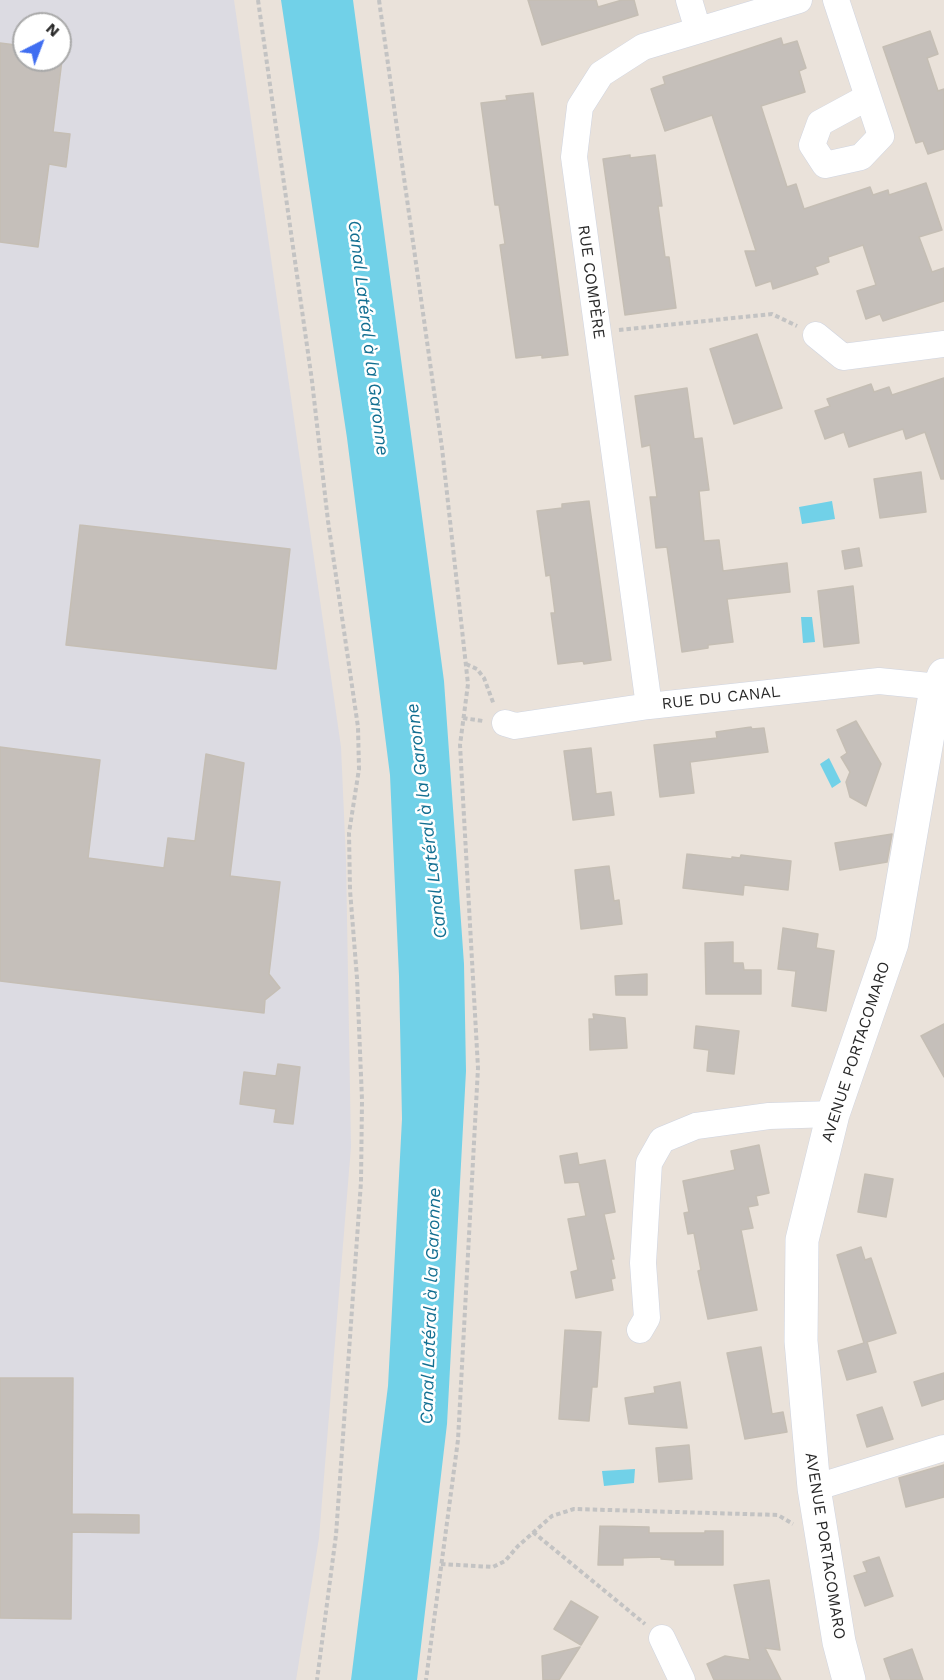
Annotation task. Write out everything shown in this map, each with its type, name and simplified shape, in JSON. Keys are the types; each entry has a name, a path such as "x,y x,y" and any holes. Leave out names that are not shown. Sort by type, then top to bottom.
{"street":[{"path":"689,0 698,30"},
{"name":"RUE COMPÈRE","path":"649,706 574,157 580,107 601,74 643,47 799,0"},
{"path":"836,0 868,97"},
{"path":"816,335 843,357 944,344"},
{"name":"RUE DU CANAL","path":"505,723 515,726 649,706 879,681 941,681"},
{"name":"AVENUE PORTACOMARO","path":"849,1680 839,1642 814,1488 801,1341 802,1240 832,1114 892,943 932,712 941,681"},
{"path":"639,1330 647,1318 642,1263 649,1163 662,1140 696,1126 769,1116 832,1114"},
{"path":"814,1488 944,1448"},
{"path":"662,1638 682,1680"}],"path":[{"path":"258,0 358,727 359,769 349,833 361,1089 361,1182 336,1535 317,1680"},
{"path":"379,0 442,447 468,684 460,745 477,1068 458,1440 426,1680"},
{"path":"598,333 772,314 816,335"},
{"path":"465,664 477,669 484,678 496,712 505,723"},
{"path":"441,1564 493,1567 505,1561 552,1516 574,1509 778,1515 794,1524"},
{"path":"533,1532 662,1638"}],"shaded area":[{"path":"0,0 234,0 341,747 346,860 351,1147 319,1538 296,1680 0,1680"}],"water":[{"name":"Canal Latéral à la Garonne","path":"281,0 353,0 444,681 464,964 466,1071 447,1424 417,1680 351,1680 388,1386 402,1119 399,976 390,775 347,438"},
{"path":"832,501 835,519 802,524 799,507"},
{"path":"801,617 812,617 815,642 803,643"},
{"path":"829,758 841,782 832,788 820,764"},
{"path":"635,1469 634,1483 604,1486 602,1471"}],"building":[{"path":"528,0 596,0 598,7 622,0 634,0 638,15 542,45"},
{"path":"930,31 938,54 927,58 938,91 944,89 944,149 928,154 923,141 916,143 883,47"},
{"path":"781,38 783,45 797,41 806,68 799,71 805,92 761,106 787,187 796,184 804,209 870,187 873,195 888,190 889,195 926,183 942,230 919,237 932,272 944,268 944,301 883,321 880,314 866,319 857,291 876,285 863,245 828,257 829,262 815,267 818,274 773,289 771,281 756,286 745,251 756,251 712,115 665,131 651,89 665,84 663,77"},
{"path":"0,43 12,44 12,72 60,72 53,132 70,134 66,167 49,164 38,247 0,242"},
{"path":"533,93 568,355 516,358 500,245 505,244 499,205 495,205 481,103 507,100 506,96"},
{"path":"630,155 630,158 655,155 662,206 658,206 665,257 669,257 676,308 625,315 603,159"},
{"path":"757,334 782,408 734,424 710,349"},
{"path":"944,378 944,479 941,479 925,432 906,439 903,429 849,447 844,432 825,439 815,411 830,406 827,399 871,384 874,392 889,387 892,395"},
{"path":"687,388 694,439 702,438 709,490 699,491 704,541 719,540 723,571 787,563 790,592 727,599 733,642 708,645 708,648 682,652 667,547 656,548 650,497 657,497 650,445 642,447 635,396"},
{"path":"921,472 926,512 880,518 874,479"},
{"path":"589,501 611,660 584,664 583,661 558,664 551,613 555,613 550,575 546,576 537,511 562,508 562,504"},
{"path":"80,525 290,549 276,669 66,645"},
{"path":"859,548 862,566 845,569 842,551"},
{"path":"853,586 859,643 824,647 818,591"},
{"path":"856,721 881,764 866,806 850,797 846,782 850,772 841,757 847,753 837,730"},
{"path":"751,727 752,729 764,728 768,752 690,762 694,793 660,797 654,745 717,738 716,732"},
{"path":"0,747 100,760 88,858 164,868 168,838 195,841 206,754 244,763 230,876 280,882 269,974 280,988 265,1000 264,1013 0,981"},
{"path":"591,748 596,794 611,792 614,815 573,820 564,751"},
{"path":"892,834 887,862 840,870 835,843"},
{"path":"687,854 732,859 732,857 740,858 741,855 791,861 788,890 744,885 743,895 683,888"},
{"path":"609,866 614,901 619,900 622,924 581,929 575,870"},
{"path":"783,928 818,934 816,948 834,951 826,1011 792,1006 796,971 778,969"},
{"path":"733,942 733,963 743,963 744,970 761,970 761,994 706,994 705,943"},
{"path":"647,974 647,995 616,995 615,976"},
{"path":"593,1014 625,1018 627,1048 590,1050 589,1019 594,1019"},
{"path":"944,1024 944,1077 921,1036"},
{"path":"696,1026 739,1031 734,1074 707,1071 709,1050 694,1048"},
{"path":"278,1064 300,1067 293,1124 274,1122 276,1109 240,1104 244,1072 276,1076"},
{"path":"759,1145 769,1193 756,1196 758,1205 748,1207 753,1228 741,1230 757,1310 708,1319 698,1271 701,1270 694,1233 688,1234 684,1213 689,1212 683,1181 735,1170 731,1151"},
{"path":"577,1153 579,1165 605,1160 615,1212 604,1214 614,1259 611,1259 615,1278 611,1279 613,1290 576,1298 571,1272 578,1270 568,1219 586,1216 579,1182 565,1183 560,1156"},
{"path":"865,1174 893,1179 886,1217 858,1212"},
{"path":"861,1247 865,1260 871,1258 896,1333 867,1342 876,1372 847,1380 838,1351 864,1343 837,1255"},
{"path":"565,1330 601,1332 597,1387 592,1387 589,1421 559,1419"},
{"path":"761,1347 772,1414 783,1412 787,1432 745,1439 727,1353"},
{"path":"944,1373 944,1399 922,1406 914,1382"},
{"path":"0,1378 73,1378 72,1514 139,1515 139,1533 72,1532 71,1619 0,1618"},
{"path":"680,1382 687,1428 629,1424 625,1398 655,1393 654,1387"},
{"path":"882,1407 893,1439 867,1447 857,1415"},
{"path":"689,1445 692,1479 659,1482 656,1448"},
{"path":"944,1465 944,1497 906,1507 899,1478"},
{"path":"600,1526 649,1527 649,1533 723,1531 723,1565 675,1565 675,1560 661,1559 661,1557 623,1558 623,1565 598,1565"},
{"path":"879,1557 893,1596 865,1606 854,1576 867,1572 863,1562"},
{"path":"769,1580 780,1650 765,1648 781,1680 714,1680 707,1664 725,1656 750,1660 734,1585"},
{"path":"571,1601 598,1617 581,1645 554,1629"},
{"path":"580,1647 559,1680 543,1680 542,1656"},
{"path":"912,1649 923,1680 891,1680 884,1659"}]}
